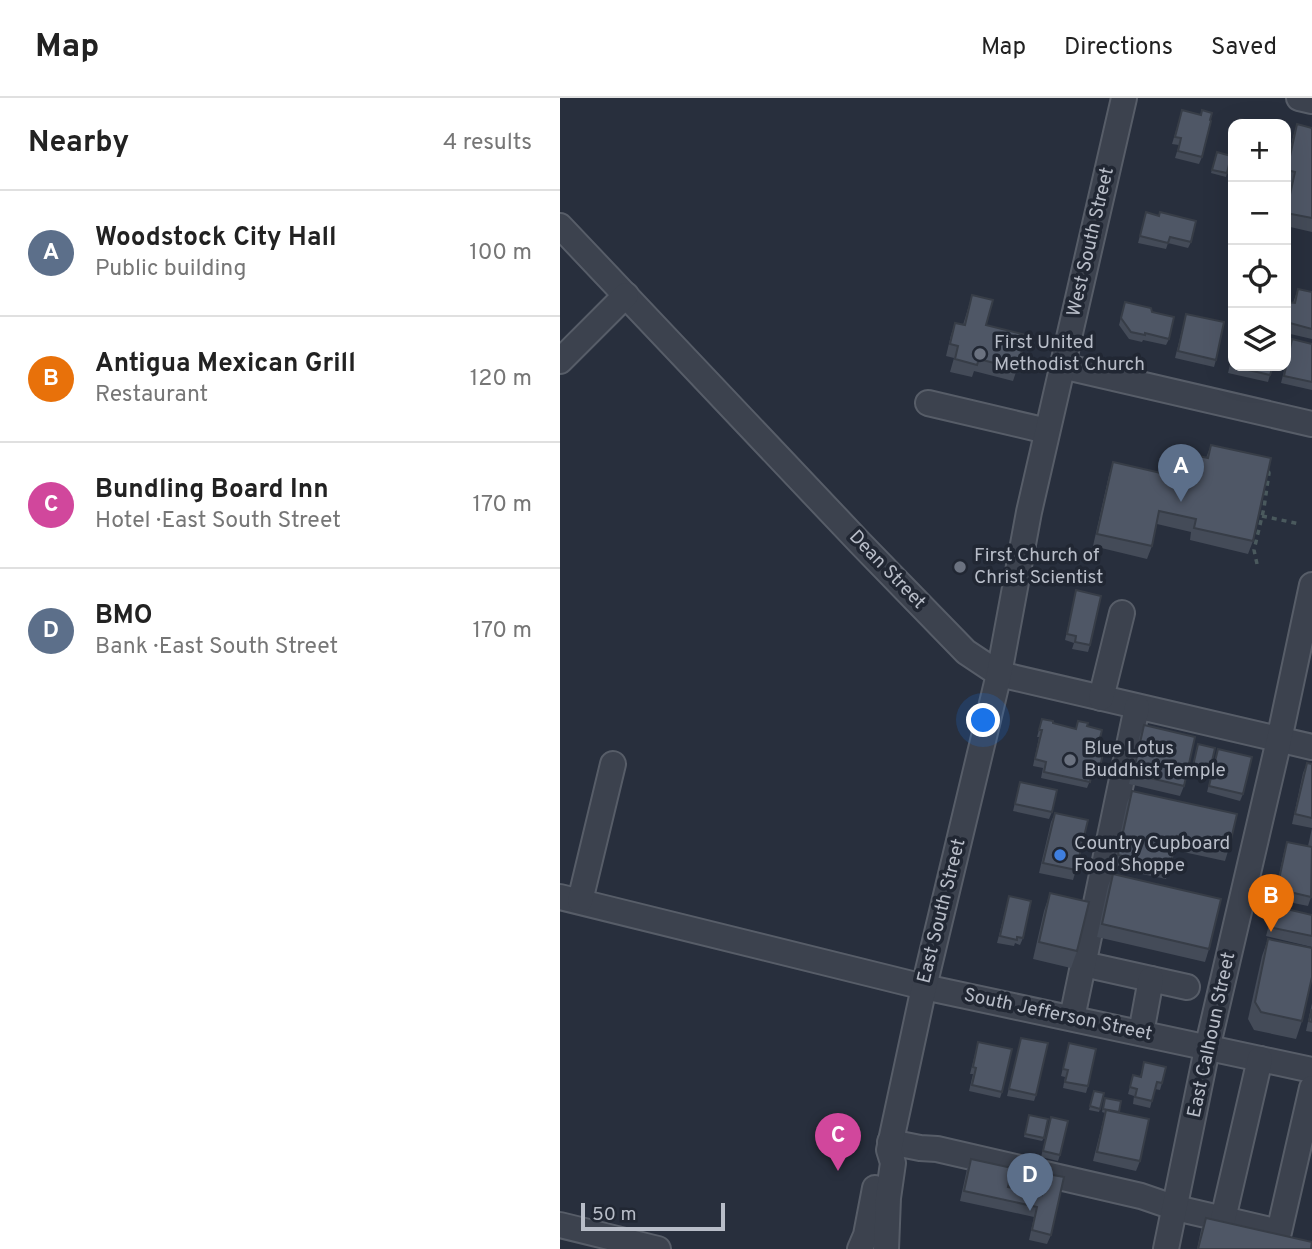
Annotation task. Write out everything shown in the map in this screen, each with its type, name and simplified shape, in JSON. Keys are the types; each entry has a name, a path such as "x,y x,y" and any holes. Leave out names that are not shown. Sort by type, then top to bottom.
{"street":[{"name":"West South Street","path":"999,674 1029,512 1124,98"},
{"path":"1299,98 1312,101"},
{"name":"Dean Street","path":"560,226 966,652 999,674 1312,747"},
{"path":"560,361 626,295"},
{"path":"1062,366 1312,424"},
{"path":"928,403 1048,431"},
{"name":"East Calhoun Street","path":"1166,1249 1207,1049 1312,586"},
{"path":"1101,698 1122,613"},
{"name":"East South Street","path":"886,1249 888,1198 893,1163 890,1146 924,986 999,674"},
{"path":"1072,1018 1138,707"},
{"path":"570,899 613,764"},
{"name":"South Jefferson Street","path":"570,899 924,986 1312,1070"},
{"path":"1097,967 1187,987"},
{"path":"1141,1033 1151,979"},
{"path":"1223,1219 1260,1059"},
{"path":"890,1146 937,1149 1279,1231 1312,1088"},
{"name":"East South Street","path":"860,1249 869,1224 879,1160 890,1146"},
{"path":"560,1225 658,1249"}],"path":[{"path":"1256,564 1254,550 1269,473 1267,468"},
{"path":"1259,516 1300,524"}],"building":[{"path":"1182,110 1201,115 1202,110 1212,113 1202,157 1178,151 1181,138 1175,137"},
{"path":"1297,124 1312,128 1312,218 1291,214 1291,190 1295,172 1291,171 1291,152"},
{"path":"1217,152 1228,155 1227,173 1212,170"},
{"path":"1146,212 1159,216 1160,212 1196,221 1191,242 1170,237 1168,243 1140,236"},
{"path":"1298,289 1312,292 1312,329 1291,323 1291,303 1295,303"},
{"path":"972,295 993,300 986,325 1026,335 1017,369 979,359 977,365 955,359 958,346 950,344 955,323 965,325"},
{"path":"1125,302 1174,317 1169,339 1131,332 1121,318"},
{"path":"1186,314 1224,322 1216,360 1178,351"},
{"path":"1292,339 1312,344 1312,382 1284,376 1285,371 1291,371"},
{"path":"1253,371 1271,371 1270,375"},
{"path":"1211,445 1271,458 1253,541 1194,528 1196,519 1159,511 1152,546 1097,534 1113,462 1174,476 1180,452 1208,458"},
{"path":"1076,590 1101,596 1090,645 1075,642 1076,636 1067,634"},
{"path":"1042,719 1076,729 1078,721 1102,730 1100,738 1105,745 1100,767 1092,772 1090,782 1044,772 1046,762 1035,759"},
{"path":"1144,725 1195,737 1184,786 1133,774"},
{"path":"1198,744 1215,748 1210,770 1193,766"},
{"path":"1218,749 1252,757 1243,794 1209,786"},
{"path":"1307,763 1312,764 1312,818 1295,814"},
{"path":"1020,782 1057,790 1052,812 1015,804"},
{"path":"1132,791 1237,814 1229,848 1177,836 1170,867 1118,855"},
{"path":"1055,813 1088,820 1076,870 1043,863"},
{"path":"1287,842 1312,847 1311,897 1277,889"},
{"path":"1113,874 1221,899 1209,949 1102,924"},
{"path":"1050,893 1089,902 1077,951 1039,942"},
{"path":"1009,896 1031,901 1023,938 1017,937 1017,940 1000,936"},
{"path":"1274,906 1312,915 1312,936 1269,927"},
{"path":"1268,939 1312,948 1312,977 1302,1021 1261,1012 1255,1002"},
{"path":"1021,1038 1048,1043 1036,1095 1009,1089"},
{"path":"978,1042 1012,1049 1002,1092 972,1085"},
{"path":"1069,1043 1096,1049 1088,1086 1065,1082 1068,1070 1063,1069"},
{"path":"1144,1062 1166,1067 1162,1083 1157,1082 1152,1101 1135,1097 1137,1089 1130,1087 1133,1075 1141,1077"},
{"path":"1094,1091 1104,1093 1100,1109 1090,1106"},
{"path":"1105,1098 1121,1101 1119,1112 1103,1109"},
{"path":"1106,1110 1149,1119 1140,1161 1097,1152"},
{"path":"1029,1115 1048,1119 1044,1138 1025,1134"},
{"path":"1051,1117 1068,1121 1060,1155 1043,1151"},
{"path":"971,1159 1012,1168 1008,1187 1042,1195 1047,1174 1064,1177 1051,1235 1032,1230 1037,1207 964,1191"},
{"path":"1206,1218 1312,1242 1311,1249 1198,1249"}],"place":[{"name":"First United Methodist Church","path":"980,354"},
{"name":"Woodstock City Hall","path":"1181,502"},
{"name":"First Church of Christ Scientist","path":"960,567"},
{"name":"Blue Lotus Buddhist Temple","path":"1070,760"},
{"name":"Country Cupboard Food Shoppe","path":"1060,855"},
{"name":"Antigua Mexican Grill","path":"1271,932"},
{"name":"Bundling Board Inn","path":"838,1171"},
{"name":"BMO","path":"1030,1211"}]}
